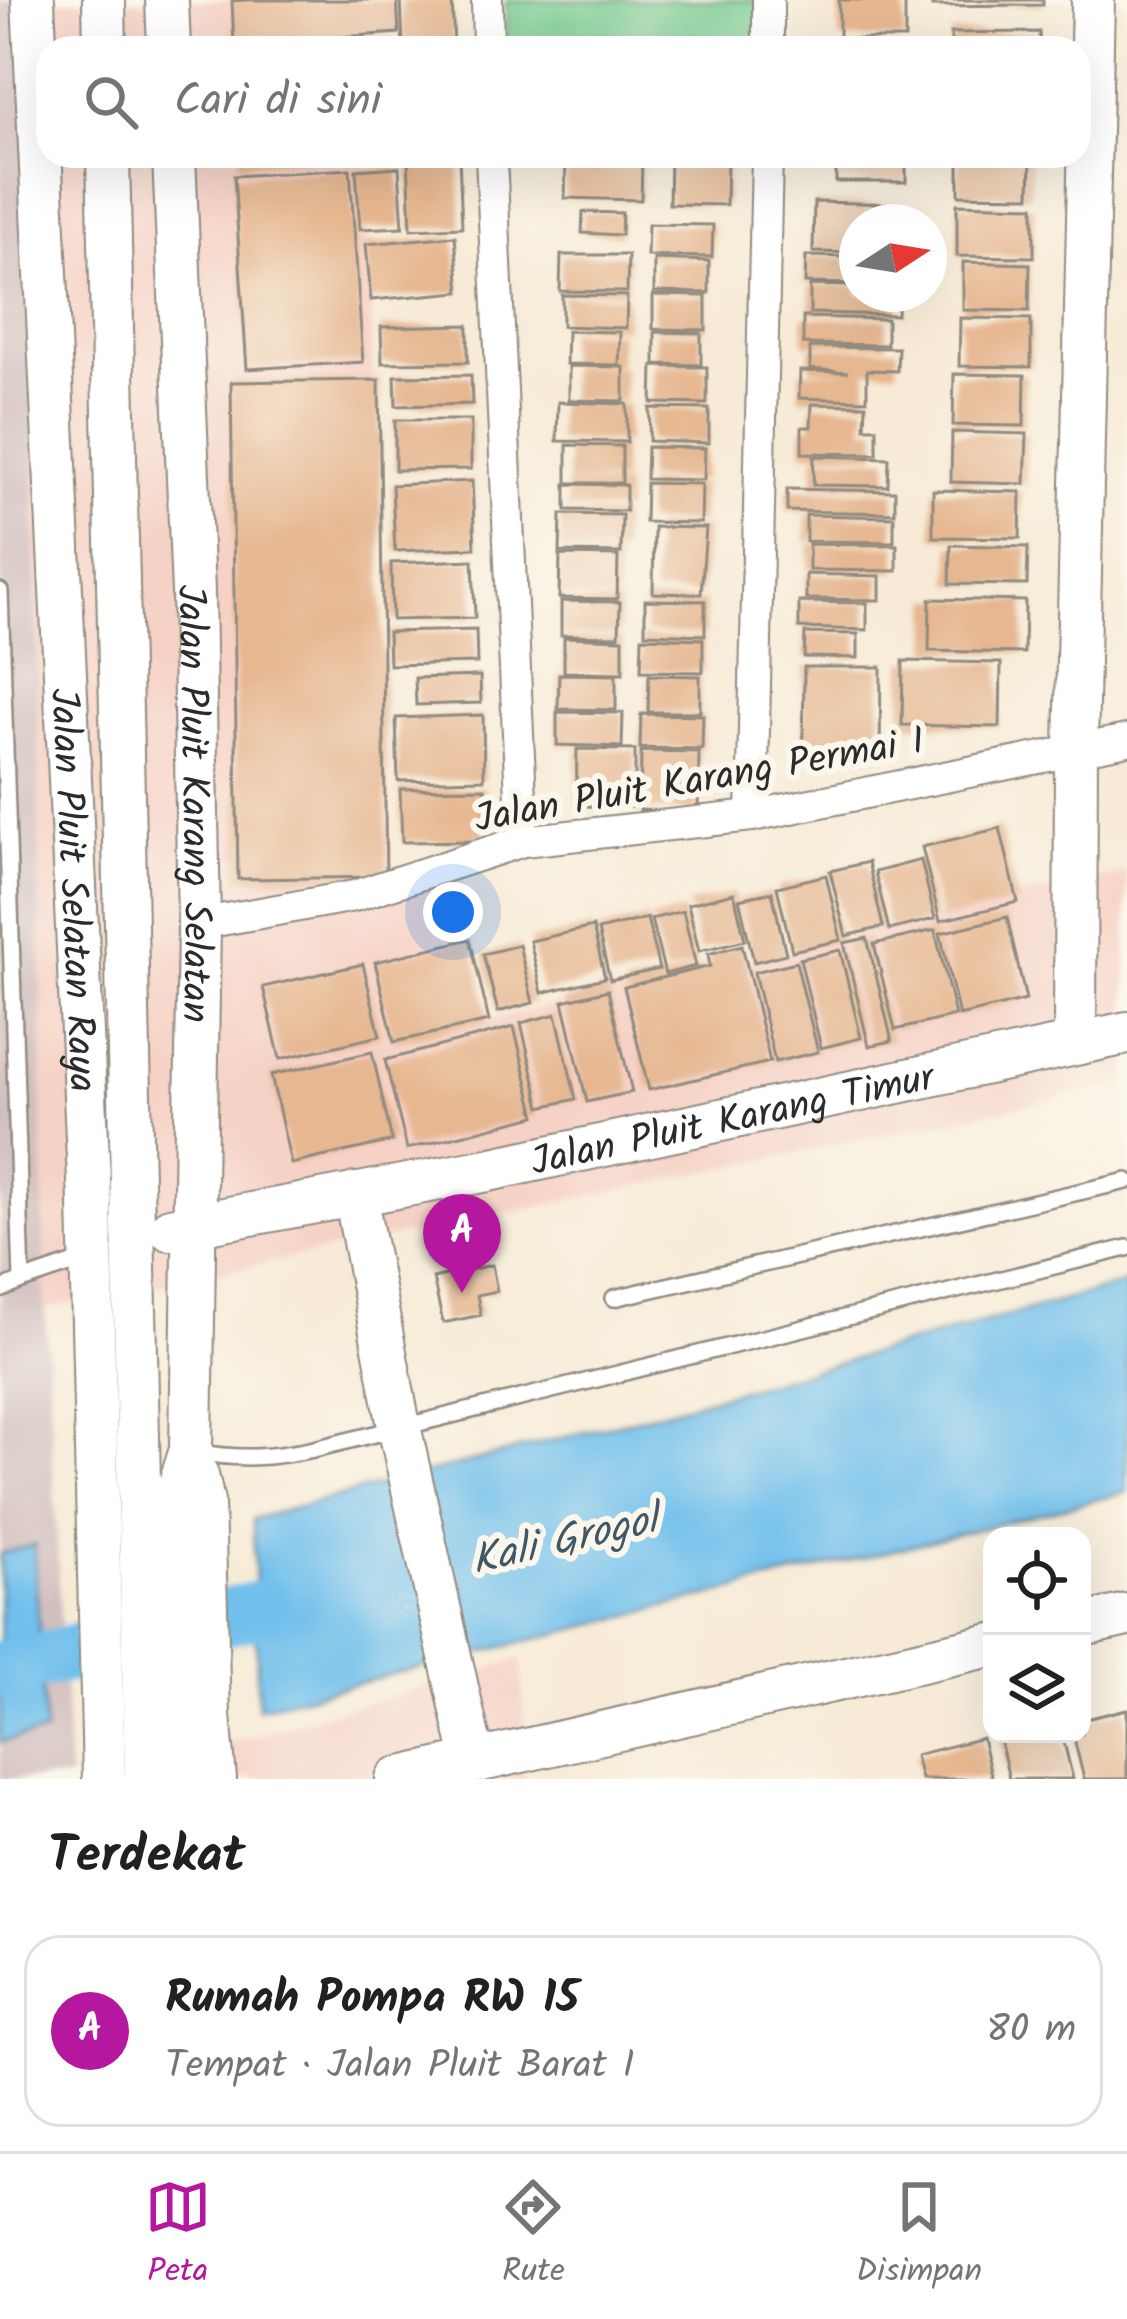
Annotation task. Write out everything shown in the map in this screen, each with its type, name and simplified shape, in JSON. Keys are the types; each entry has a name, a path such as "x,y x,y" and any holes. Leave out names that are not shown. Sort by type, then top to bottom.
{"street":[{"name":"Jalan Pluit Selatan Raya","path":"33,0 36,64"},
{"path":"104,0 105,36"},
{"path":"167,0 169,36"},
{"path":"487,0 488,36"},
{"path":"768,0 768,36"},
{"path":"1091,88 1093,0"},
{"name":"Jalan Pluit Selatan Raya","path":"41,168 92,1258 96,1510 158,1718"},
{"name":"Jalan Pluit Selatan Raya","path":"108,168 136,1235 172,1506 158,1718 146,1779"},
{"name":"Jalan Pluit Karang Selatan","path":"175,168 194,592 199,924 191,1450 172,1506 158,1718 181,1779"},
{"path":"492,168 524,841"},
{"path":"752,816 767,168"},
{"path":"1075,1043 1076,748 1089,168"},
{"name":"Jalan Pluit Karang Permai I","path":"199,924 354,896 524,841 752,816 1127,740"},
{"name":"Jalan Pluit Karang Timur","path":"136,1235 488,1171 1127,1033"},
{"path":"355,1194 473,1770"},
{"path":"1091,1623 1127,1615"},
{"path":"397,1779 473,1770 983,1648"},
{"name":"Jalan Pluit Selatan Raya","path":"104,1779 158,1718"},
{"name":"Jalan Pluit Karang Selatan","path":"158,1718 215,1779"}],"lane":[{"path":"0,591 22,1281"},
{"path":"614,1298 1127,1181"},
{"path":"191,1450 264,1459 402,1438 1127,1248"},
{"path":"0,1290 92,1258"}],"shaded area":[{"path":"0,0 28,0 45,1309 69,1779 0,1779"},
{"path":"28,0 360,0 361,36 36,36 36,168 365,168 392,895 463,881 489,1020 1127,873 1127,1084 45,1309"},
{"path":"522,1659 525,1779 101,1779"}],"green space":[{"path":"506,0 768,0 767,36 506,36"}],"water":[{"path":"1127,1283 1127,1492 258,1708 253,1519"},
{"path":"34,1545 45,1733 0,1742 0,1554"}],"building":[{"path":"397,0 399,33 234,36 232,1"},
{"path":"401,0 452,0 454,36 402,36"},
{"path":"839,0 905,0 905,36 839,36"},
{"path":"932,0 1043,0 1043,5 932,6"},
{"path":"1039,32 1039,36 951,36"},
{"path":"399,168 403,227 360,229 356,170"},
{"path":"408,168 460,168 462,227 411,229"},
{"path":"566,168 642,168 641,200 565,198"},
{"path":"670,168 727,168 726,205 669,204"},
{"path":"836,168 906,168 906,182 836,182"},
{"path":"959,168 1031,168 1030,196 959,195"},
{"path":"350,169 363,362 247,369 234,176"},
{"path":"814,202 904,204 839,204 839,253 813,252"},
{"path":"957,204 1034,206 1034,257 957,256"},
{"path":"583,212 622,213 621,235 582,233"},
{"path":"648,224 713,225 712,257 647,256"},
{"path":"455,236 460,292 371,300 366,244"},
{"path":"561,255 628,255 627,292 560,291"},
{"path":"806,256 839,257 839,284 805,283"},
{"path":"654,259 709,261 709,293 654,292"},
{"path":"963,262 1030,264 1029,311 963,310"},
{"path":"810,285 839,286 839,312 897,312 897,315 810,313"},
{"path":"562,295 627,296 626,328 562,326"},
{"path":"653,295 706,296 706,330 653,329"},
{"path":"803,317 887,319 887,345 803,344"},
{"path":"960,318 1031,319 1031,367 959,366"},
{"path":"468,325 468,362 382,363 381,327"},
{"path":"567,331 620,332 619,365 566,364"},
{"path":"655,332 701,333 701,365 655,364"},
{"path":"810,347 898,348 897,371 867,370 867,400 799,398 800,371 848,372 810,369"},
{"path":"569,366 624,367 624,401 569,400"},
{"path":"653,366 707,367 707,404 652,403"},
{"path":"954,374 1025,375 1024,426 953,425"},
{"path":"471,375 472,404 396,406 395,376"},
{"path":"379,380 386,877 238,879 231,382"},
{"path":"558,402 627,404 627,442 557,441"},
{"path":"812,404 866,405 865,428 877,428 877,454 802,453 802,427 811,427"},
{"path":"650,408 709,409 709,443 649,441"},
{"path":"395,420 471,420 471,469 395,470"},
{"path":"952,432 1027,434 1025,484 951,482"},
{"path":"567,445 622,446 622,483 567,483"},
{"path":"647,447 705,448 704,480 646,479"},
{"path":"814,456 889,458 888,486 813,485"},
{"path":"472,481 475,548 395,551 392,485"},
{"path":"646,483 702,484 701,523 645,522"},
{"path":"566,484 626,485 626,511 566,510"},
{"path":"787,489 895,491 895,513 787,511"},
{"path":"933,490 1021,492 1020,538 933,537"},
{"path":"561,514 622,515 621,553 560,552"},
{"path":"806,515 894,517 894,542 806,541"},
{"path":"654,527 706,528 701,594 653,593"},
{"path":"809,544 897,545 897,571 809,570"},
{"path":"951,545 1028,547 1027,585 950,584"},
{"path":"560,555 618,556 617,599 559,598"},
{"path":"473,560 475,618 392,620 391,563"},
{"path":"806,574 880,576 880,600 806,599"},
{"path":"930,599 1025,601 1024,653 929,651"},
{"path":"645,600 705,601 705,635 645,633"},
{"path":"561,601 620,602 619,636 561,635"},
{"path":"799,602 867,603 867,630 799,628"},
{"path":"476,630 477,663 389,665 388,632"},
{"path":"805,633 858,634 858,658 804,657"},
{"path":"564,637 623,639 623,673 564,672"},
{"path":"642,637 703,639 703,672 641,671"},
{"path":"903,661 1001,663 1000,727 902,725"},
{"path":"804,667 881,667 880,756 803,755"},
{"path":"559,674 616,675 616,710 558,709"},
{"path":"649,675 700,676 700,712 648,712"},
{"path":"480,676 481,703 416,705 415,678"},
{"path":"557,712 623,713 622,747 557,745"},
{"path":"641,714 703,715 702,749 640,748"},
{"path":"483,715 484,779 398,781 396,718"},
{"path":"577,749 635,750 635,807 576,806"},
{"path":"641,751 699,752 698,811 640,810"},
{"path":"485,788 486,841 402,842 400,789"},
{"path":"1000,828 1018,902 940,921 922,847"},
{"path":"921,860 935,919 889,930 875,872"},
{"path":"868,862 883,927 846,936 830,871"},
{"path":"826,875 841,940 792,951 777,887"},
{"path":"772,892 786,954 754,962 739,899"},
{"path":"734,893 745,940 699,951 688,904"},
{"path":"683,911 696,966 665,974 651,919"},
{"path":"1007,917 1026,1000 959,1016 940,933"},
{"path":"647,918 659,969 610,980 598,930"},
{"path":"593,927 605,978 542,993 530,941"},
{"path":"935,930 955,1016 895,1030 874,944"},
{"path":"867,938 892,1041 869,1046 844,943"},
{"path":"470,939 489,1021 394,1042 375,962"},
{"path":"519,945 533,1003 498,1012 483,954"},
{"path":"742,945 770,1062 649,1090 624,987 710,966 708,954"},
{"path":"840,950 861,1038 821,1048 800,959"},
{"path":"796,962 818,1052 775,1062 754,972"},
{"path":"363,964 380,1036 280,1059 263,987"},
{"path":"608,990 632,1092 587,1102 563,1001"},
{"path":"556,1014 576,1099 541,1107 521,1023"},
{"path":"514,1027 536,1116 407,1149 385,1060"},
{"path":"372,1052 392,1141 291,1164 271,1075"},
{"path":"492,1265 497,1291 477,1295 481,1315 443,1323 433,1278"},
{"path":"1127,1709 1127,1779 1084,1779 1075,1743 1091,1743 1091,1718"},
{"path":"982,1738 992,1779 921,1779 915,1755"},
{"path":"1001,1743 1064,1743 1073,1779 1009,1779"}],"waterway":[{"name":"Kali Grogol","path":"0,1670 329,1593"}],"place":[{"name":"Rumah Pompa RW 15","path":"462,1293"}]}
